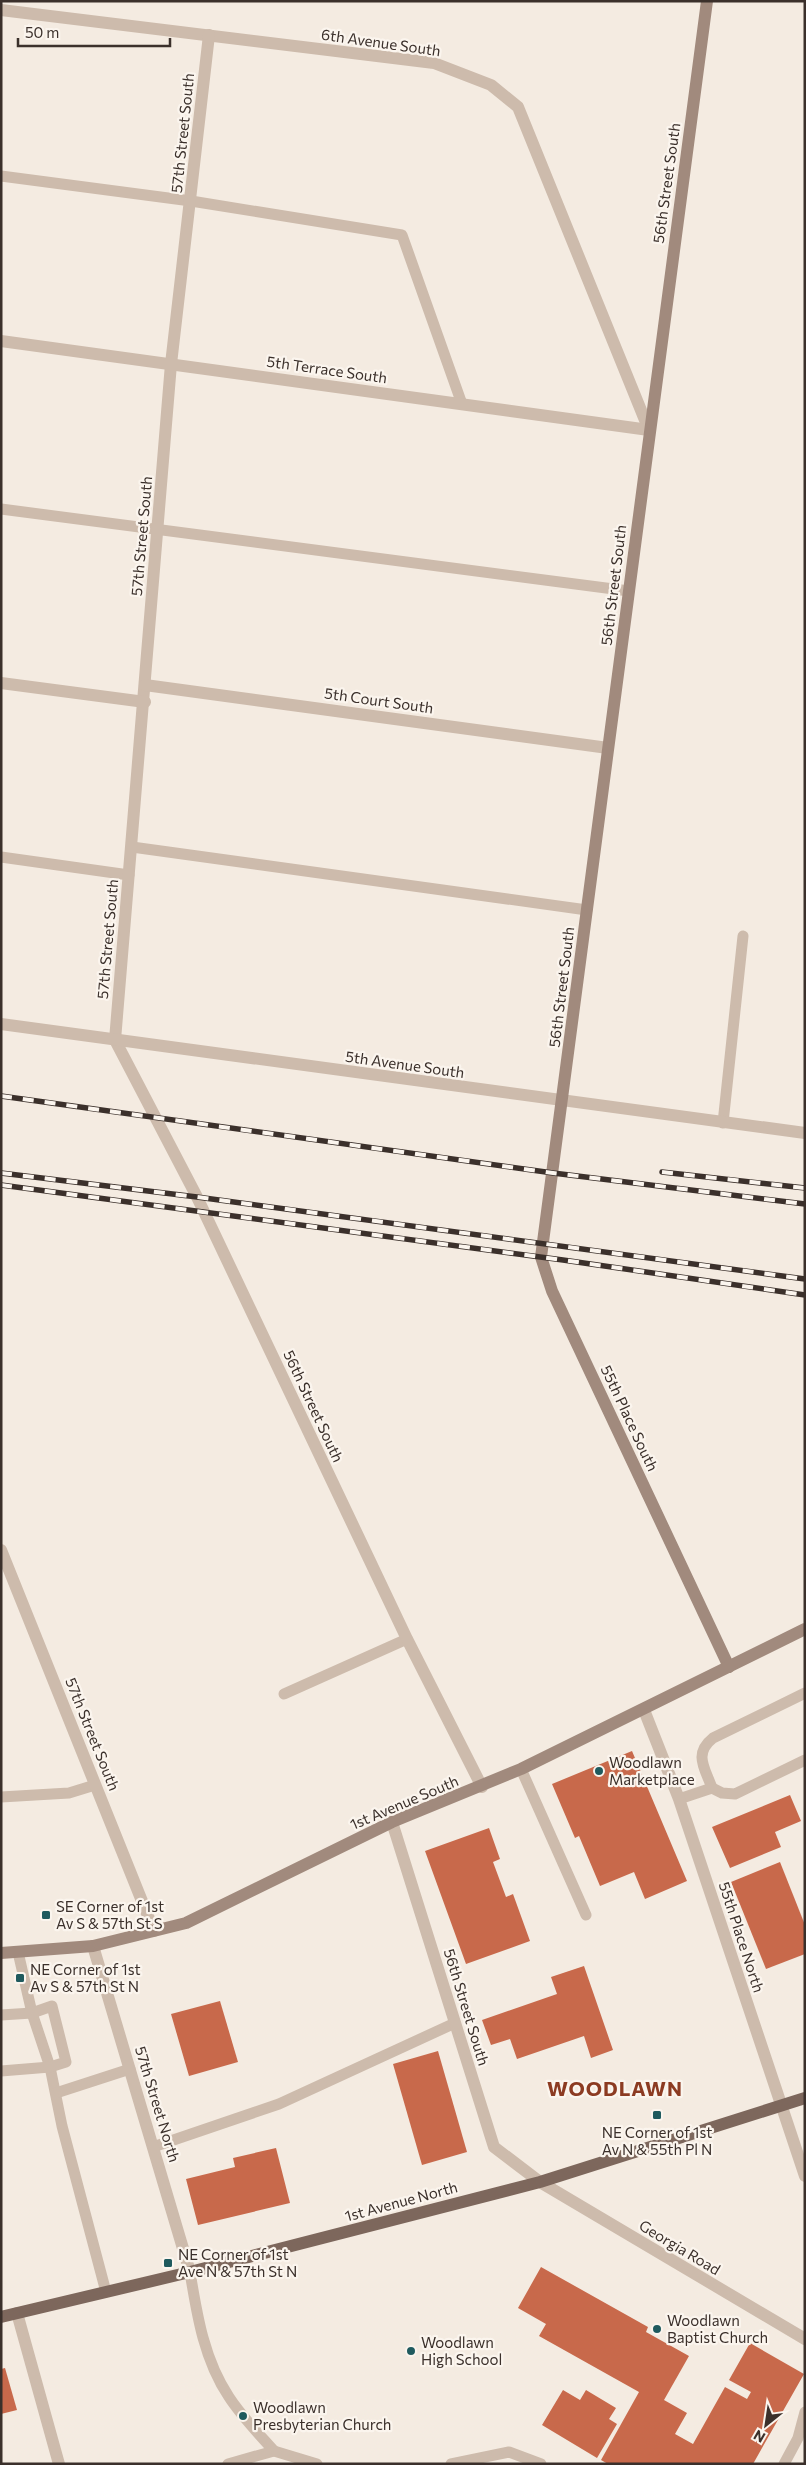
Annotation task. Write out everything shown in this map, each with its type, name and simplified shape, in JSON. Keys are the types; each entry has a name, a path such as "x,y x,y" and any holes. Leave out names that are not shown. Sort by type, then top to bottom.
{"main road":[{"name":"1st Avenue North","path":"1,2317 190,2272 540,2182 805,2098"}],"street":[{"name":"56th Street South","path":"553,1173 649,430 707,1"},
{"name":"6th Avenue South","path":"1,10 434,63 491,85 518,108 649,430"},
{"name":"57th Street South","path":"115,1040 146,685 171,364 209,35"},
{"name":"5th Terrace South","path":"1,341 649,430"},
{"path":"1,683 144,702"},
{"name":"5th Court South","path":"146,685 608,748"},
{"name":"5th Avenue South","path":"1,1024 805,1134"},
{"name":"56th Street South","path":"115,1040 201,1204 407,1639 482,1787"},
{"name":"55th Place South","path":"553,1173 542,1257 545,1275 729,1667"},
{"name":"57th Street South","path":"1,1550 154,1931"},
{"name":"1st Avenue South","path":"1,1953 93,1946 186,1923 392,1822 521,1770 805,1629"},
{"name":"55th Place North","path":"644,1710 679,1799 805,2176"},
{"name":"56th Street South","path":"392,1822 494,2147 540,2182"},
{"name":"57th Street North","path":"93,1946 190,2272"},
{"name":"Georgia Road","path":"540,2182 805,2338"},
{"path":"17,2313 59,2464"}],"lane":[{"path":"1,176 191,201 402,235 462,404"},
{"path":"1,509 629,591"},
{"path":"132,847 587,910"},
{"path":"1,857 129,875"},
{"path":"723,1123 744,936"},
{"path":"284,1694 407,1639"},
{"path":"805,1693 713,1738 704,1745 700,1756 712,1788 722,1793 735,1794 805,1760"},
{"path":"521,1770 586,1915"},
{"path":"1,1797 68,1793 95,1785"},
{"path":"679,1799 712,1788"},
{"path":"18,1952 32,2013 50,2068 106,2292"},
{"path":"1,2015 32,2013 52,2006 66,2062 50,2068 1,2071"},
{"path":"154,2146 279,2104 455,2023"},
{"path":"56,2093 130,2069"},
{"path":"190,2272 197,2319 205,2348 228,2396 274,2450 317,2464"},
{"path":"784,2464 798,2438 805,2412"},
{"path":"228,2464 274,2450"},
{"path":"451,2464 509,2452 541,2464"}],"building":[{"path":"632,1751 687,1881 645,1899 634,1872 600,1886 579,1836 575,1838 552,1784"},
{"path":"790,1795 801,1821 775,1832 781,1847 730,1868 712,1827"},
{"path":"489,1828 500,1859 493,1862 506,1897 513,1894 530,1941 466,1964 425,1851"},
{"path":"780,1862 805,1925 805,1954 766,1969 731,1882"},
{"path":"584,1966 613,2050 591,2058 584,2036 517,2059 510,2039 491,2045 482,2020 557,1994 551,1977"},
{"path":"220,2001 238,2062 189,2076 171,2014"},
{"path":"438,2051 467,2152 422,2165 393,2064"},
{"path":"276,2148 290,2203 198,2225 186,2179 235,2167 233,2158"},
{"path":"541,2267 648,2327 646,2332 689,2356 664,2400 687,2413 675,2434 693,2444 725,2387 747,2399 751,2392 729,2380 750,2343 804,2374 753,2464 608,2464 601,2460 639,2392 539,2336 546,2324 518,2308"},
{"path":"5,2368 17,2410 1,2414 1,2369"},
{"path":"563,2390 580,2400 586,2390 616,2408 609,2419 617,2424 597,2458 542,2425"}],"railway":[{"path":"1,1096 553,1173 805,1204"},
{"path":"662,1172 805,1188"},
{"path":"1,1173 197,1197 805,1279"},
{"path":"1,1185 563,1260 805,1295"}],"place":[{"name":"Woodlawn Marketplace","path":"599,1771"},
{"name":"SE Corner of 1st Av S & 57th St S","path":"46,1915"},
{"name":"NE Corner of 1st Av S & 57th St N","path":"20,1978"},
{"name":"NE Corner of 1st Av N & 55th Pl N","path":"657,2115"},
{"name":"NE Corner of 1st Ave N & 57th St N","path":"168,2263"},
{"name":"Woodlawn Baptist Church","path":"657,2329"},
{"name":"Woodlawn High School","path":"411,2351"},
{"name":"Woodlawn Presbyterian Church","path":"243,2416"}],"district":[{"name":"WOODLAWN","path":"615,2088"}]}
